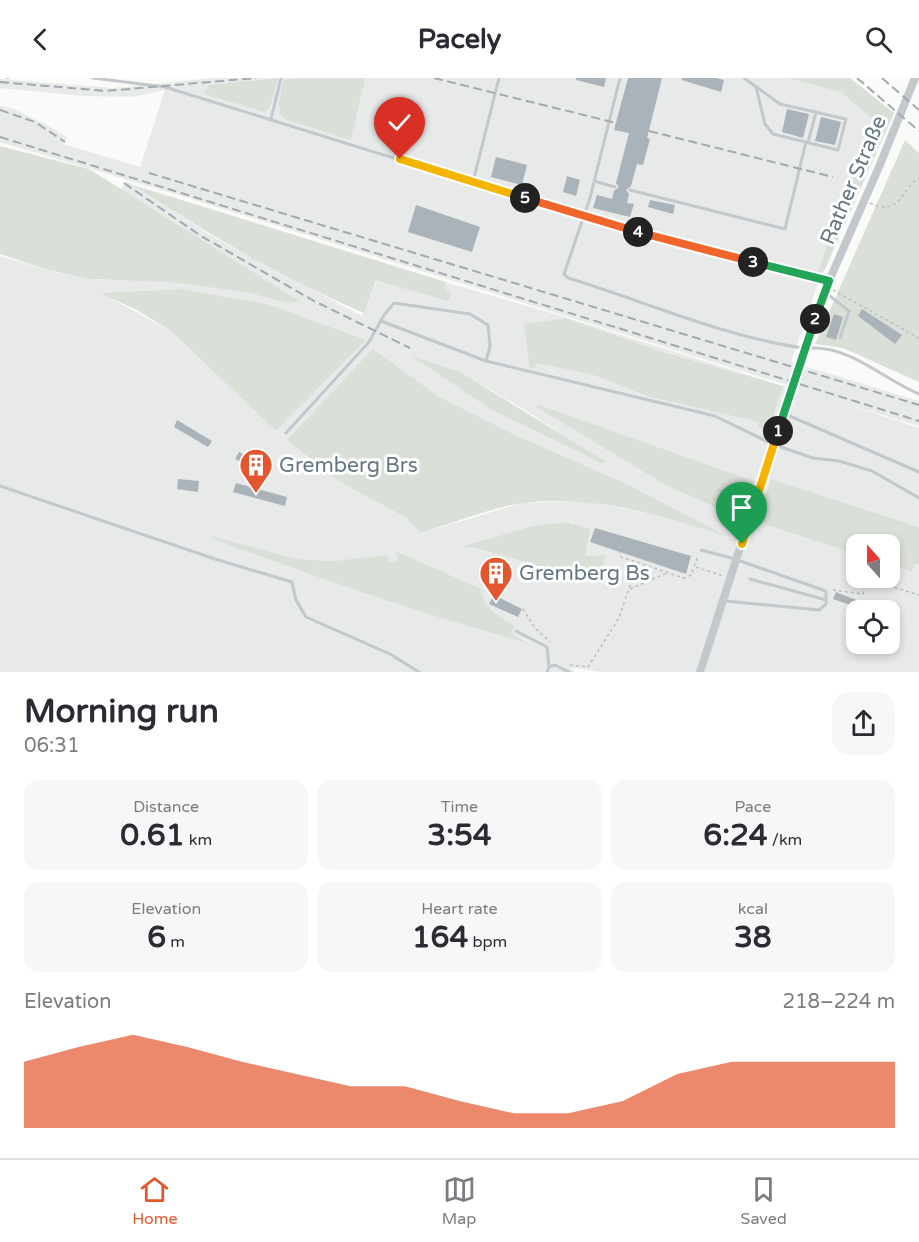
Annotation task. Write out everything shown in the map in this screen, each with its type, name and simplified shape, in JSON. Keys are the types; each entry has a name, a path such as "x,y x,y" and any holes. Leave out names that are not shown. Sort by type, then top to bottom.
{"street":[{"name":"Rather Straße","path":"700,672 827,287 915,78"}],"lane":[{"path":"93,78 165,87 583,217 827,287 849,311 848,322 840,338"},
{"path":"271,119 281,78"},
{"path":"473,182 499,78"},
{"path":"620,78 594,181 564,266 564,274 568,278 694,322 766,342 796,347 823,348 853,357 882,376 919,394"},
{"path":"744,78 780,104 846,120 838,150 768,130 756,87"},
{"path":"630,190 785,229 816,112"},
{"path":"594,181 615,187"},
{"path":"286,433 369,342 394,303 470,314 488,325 490,346 486,361"},
{"path":"381,321 486,361 715,416 781,447 813,458 839,461 872,471 919,498"},
{"path":"784,413 919,472"},
{"path":"0,486 215,559 292,582 296,600 306,617 390,654 419,672"},
{"path":"701,550 826,591 827,601 819,610 723,601"},
{"path":"750,579 827,601"},
{"path":"516,631 547,647 549,667 547,672"},
{"path":"549,667 555,665 568,672"}],"path":[{"path":"865,201 879,207 892,206 919,178"},
{"path":"827,287 919,338"},
{"path":"623,539 620,555 684,578 691,575 701,550"},
{"path":"555,665 588,667 619,618 638,562"},
{"path":"695,567 720,575"},
{"path":"629,590 668,573"},
{"path":"826,591 862,594 866,582 877,582 919,595"},
{"path":"523,609 536,627 550,639 547,647"}],"shaded area":[{"path":"214,78 274,78 228,84 283,78 840,78 881,112 894,113 816,289 791,362 919,401 919,426 840,402 919,428 919,527 771,479 757,522 846,551 846,588 900,588 900,568 911,572 913,564 919,565 919,672 601,672 569,667 575,672 0,672 0,256 54,272 99,280 204,280 298,301 120,190 127,181 208,234 362,316 384,264 558,315 780,385 796,388 182,196 0,142 0,106 14,109 67,137 63,144 140,167 165,90 132,97 83,96 0,88 0,79 113,88","holes":["181,289 267,304 284,311 276,431 171,331 101,293","566,318 663,352 783,386 769,430 757,427 759,422 649,397 593,375 535,363","373,350 438,396 511,433 629,485 725,535 657,515 583,501 522,503 422,533 405,517 345,485","412,356 460,372 528,412 605,462 603,464 490,409","537,404 752,481 741,517 667,486 536,407","573,522 585,557 606,555 599,579 600,584 472,547 533,526","212,536 297,559 333,561 387,555 390,562 398,560 396,552 482,600 494,614 515,626 510,633 528,641 452,621 272,561"]},
{"path":"278,78 270,107 264,112 204,94 209,85"},
{"path":"365,78 351,140 287,120 280,115 279,102 283,80"},
{"path":"788,78 850,78 894,113 825,269 817,275 871,118 841,92"},
{"path":"905,140 919,153 919,382 843,348 815,344"},
{"path":"0,146 89,169 299,301 290,303 246,292 170,282 90,279 48,270 0,254"},
{"path":"133,185 446,282 445,290 452,293 448,301 376,280 364,313 246,254"},
{"path":"181,289 267,304 366,340 276,431 171,331 137,310 100,293"},
{"path":"566,318 663,352 783,386 769,430 757,427 759,422 649,397 593,375 536,363 535,368 530,369 524,324"},
{"path":"373,349 438,396 511,433 629,485 729,537 628,509 602,504 549,501 497,508 421,533 405,517 345,485 287,440"},
{"path":"410,355 460,372 605,461 603,464 490,409"},
{"path":"537,404 753,481 741,518 667,486 536,407"},
{"path":"771,479 919,527 919,565 914,564 912,572 900,568 900,534 846,534 846,551 757,522"},
{"path":"567,522 590,529 585,556 606,555 599,579 601,584 472,547 461,547 533,526"},
{"path":"212,536 297,559 333,561 387,555 390,562 398,560 395,551 481,589 488,607 515,626 511,633 528,643 368,594 211,538"}],"building":[{"path":"576,78 606,78 604,87 576,80"},
{"path":"628,78 662,78 647,138 650,139 643,165 637,164 631,186 626,190 629,194 627,203 634,204 630,217 593,208 597,195 612,199 614,191 619,187 616,183 629,133 614,130"},
{"path":"682,78 724,80 721,92 682,80"},
{"path":"787,109 809,114 803,138 782,132"},
{"path":"821,117 841,122 835,145 815,141"},
{"path":"496,157 527,165 522,185 491,177"},
{"path":"567,176 580,180 576,196 563,192"},
{"path":"650,200 675,205 673,214 648,207"},
{"path":"416,205 480,227 472,252 408,232"},
{"path":"862,309 902,335 895,344 858,316"},
{"path":"834,314 843,317 836,340 826,337"},
{"path":"177,420 212,441 208,447 174,427"},
{"path":"239,452 264,464 261,471 235,459"},
{"path":"178,479 199,481 198,492 177,489"},
{"path":"236,483 287,497 285,506 233,492"},
{"path":"595,528 691,556 686,574 590,542"},
{"path":"836,592 856,600 846,600 846,603 833,599"},
{"path":"494,595 522,609 518,617 489,604"}],"railway":[{"path":"0,82 106,91 256,78"},
{"path":"434,78 616,123"},
{"path":"857,78 919,131"},
{"path":"882,78 919,110"},
{"path":"0,110 35,122 65,142"},
{"path":"649,131 833,177"},
{"path":"0,137 919,421"},
{"path":"149,173 919,405"},
{"path":"124,183 201,236 314,301 410,348"}],"place":[{"name":"Gremberg Brs","path":"256,494"},
{"name":"Gremberg Bs","path":"496,602"}],"route":[{"path":"400,159 583,217 829,281 791,386 742,544"}]}
